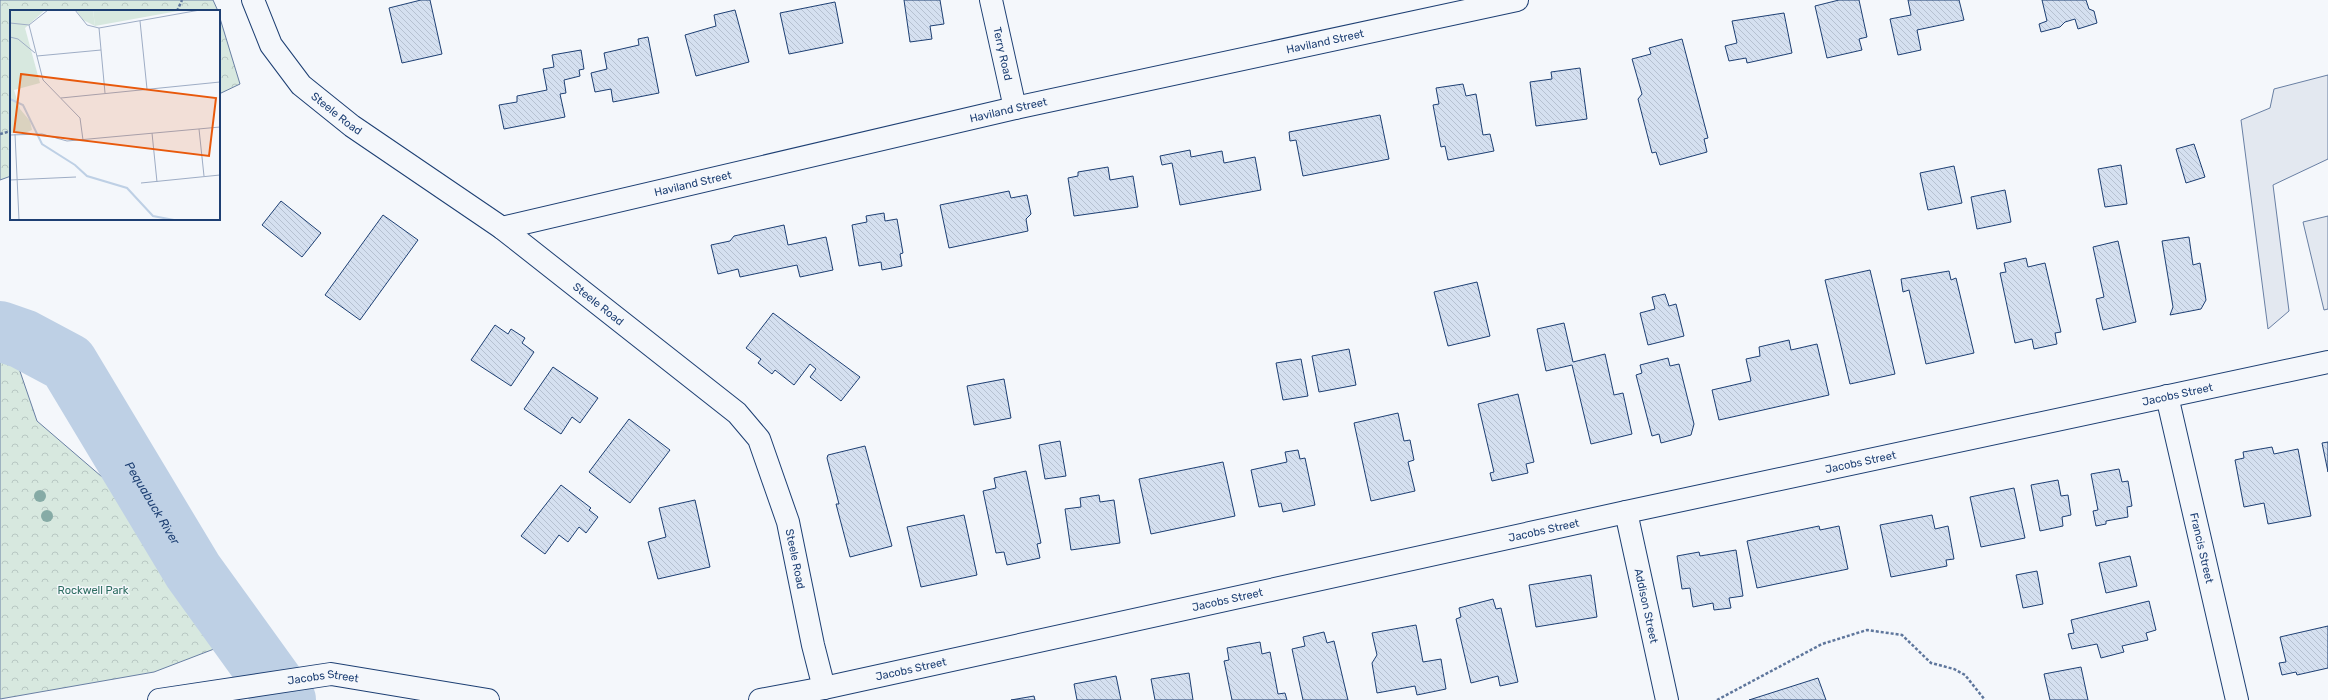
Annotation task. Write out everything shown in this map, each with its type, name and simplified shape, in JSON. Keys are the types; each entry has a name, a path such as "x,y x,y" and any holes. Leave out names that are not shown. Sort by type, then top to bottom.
{"street":[{"name":"Steele Road","path":"253,0 271,45 301,85 352,126 502,228 737,413 759,439 788,522 813,645 824,688"},
{"name":"Terry Road","path":"992,0 1015,108"},
{"name":"Haviland Street","path":"502,228 1015,108 1507,1"},
{"name":"Jacobs Street","path":"760,700 824,688 1626,512 2328,362"},
{"name":"Francis Street","path":"2168,396 2237,700"},
{"name":"Addison Street","path":"1626,512 1668,700"},
{"name":"Jacobs Street","path":"159,700 331,674 488,700"}],"path":[{"path":"177,10 182,0"},
{"path":"0,134 10,131"},
{"path":"1717,700 1822,644 1868,630 1902,635 1931,663 1954,669 1965,675 1985,700"}],"green space":[{"path":"0,0 213,0 218,10 10,10 10,176 0,180"},
{"path":"220,18 240,84 220,94"},
{"name":"Rockwell Park","path":"0,313 37,421 180,544 214,649 154,672 0,699"}],"shaded area":[{"path":"2328,75 2328,159 2273,185 2289,311 2268,329 2241,120 2270,108 2274,89"},
{"path":"2328,216 2328,309 2324,310 2303,222"}],"building":[{"path":"421,0 430,0 442,54 402,63 389,8"},
{"path":"904,0 940,0 944,24 930,26 932,39 910,42"},
{"path":"1839,0 1859,0 1867,37 1859,39 1862,50 1827,58 1815,6"},
{"path":"1908,0 1959,0 1964,20 1917,30 1921,50 1898,55 1890,19 1911,15"},
{"path":"2042,0 2086,0 2089,9 2094,11 2097,23 2078,29 2075,19 2065,22 2060,27 2041,32 2039,24 2047,21"},
{"path":"835,2 843,43 789,54 780,13"},
{"path":"735,10 749,62 696,76 685,35 716,26 714,15"},
{"path":"1784,13 1792,53 1747,63 1746,58 1729,61 1725,46 1737,43 1732,21"},
{"path":"648,37 659,93 613,102 611,89 595,92 591,73 607,69 604,53 639,45 638,39"},
{"path":"1682,39 1708,138 1704,139 1707,152 1660,165 1656,152 1652,153 1638,99 1642,94 1632,59 1651,54 1649,48"},
{"path":"581,50 584,69 579,70 580,76 564,80 566,93 560,94 565,117 504,129 499,105 517,102 517,96 547,90 543,69 554,67 552,55"},
{"path":"1580,68 1587,119 1536,126 1530,82 1552,79 1551,72"},
{"path":"1463,84 1466,96 1476,94 1483,135 1490,134 1494,151 1448,160 1445,146 1441,147 1433,105 1439,104 1436,88"},
{"path":"1380,115 1389,159 1303,176 1296,140 1290,141 1289,132"},
{"path":"2194,144 2205,177 2186,183 2176,149"},
{"path":"1190,150 1191,157 1222,151 1224,163 1255,157 1261,190 1180,205 1172,163 1162,165 1160,156"},
{"path":"2121,165 2127,204 2105,207 2098,169"},
{"path":"1954,166 1962,203 1928,210 1920,173"},
{"path":"1108,167 1110,180 1133,176 1138,207 1074,216 1068,178 1078,176 1078,172"},
{"path":"2005,190 2011,222 1977,229 1971,197"},
{"path":"1009,191 1011,198 1027,195 1031,214 1026,219 1028,231 949,248 940,205"},
{"path":"281,201 321,233 302,257 262,225"},
{"path":"884,213 885,221 897,219 903,253 900,254 902,266 882,270 881,262 859,266 852,225 867,222 866,216"},
{"path":"383,215 418,240 360,320 325,295"},
{"path":"784,225 788,245 826,237 833,270 800,277 797,265 740,277 738,269 718,274 711,245 730,241 734,236"},
{"path":"2189,237 2193,265 2200,263 2206,300 2201,309 2170,315 2173,307 2162,241"},
{"path":"2118,241 2136,322 2103,330 2096,299 2104,297 2093,247"},
{"path":"2026,258 2028,267 2045,263 2061,332 2055,333 2057,344 2034,349 2032,339 2015,343 2000,273 2006,272 2004,263"},
{"path":"1870,270 1895,374 1850,384 1825,280"},
{"path":"1949,271 1951,280 1956,278 1974,353 1926,364 1909,290 1903,292 1901,279"},
{"path":"1477,282 1490,336 1448,346 1434,292"},
{"path":"1665,294 1669,306 1676,304 1684,336 1648,345 1640,313 1655,309 1652,297"},
{"path":"773,313 860,377 841,401 810,377 816,369 810,364 794,385 775,370 772,374 758,363 761,359 746,348"},
{"path":"1564,323 1573,362 1605,354 1614,395 1623,393 1632,434 1591,444 1572,365 1546,371 1537,329"},
{"path":"495,325 508,334 511,329 525,338 522,343 534,352 511,386 471,360"},
{"path":"1789,340 1791,350 1817,344 1829,395 1719,420 1712,390 1751,381 1746,359 1760,356 1759,347"},
{"path":"1349,349 1356,385 1319,392 1312,356"},
{"path":"1668,358 1670,366 1679,364 1694,424 1691,435 1661,443 1659,434 1652,436 1636,375 1642,373 1640,365"},
{"path":"1301,359 1308,396 1283,400 1276,363"},
{"path":"553,367 598,398 580,423 572,417 561,434 524,409"},
{"path":"1004,379 1011,418 974,425 967,386"},
{"path":"1518,394 1534,462 1526,464 1528,473 1492,481 1490,473 1494,472 1478,404"},
{"path":"1398,413 1404,441 1410,440 1414,460 1408,462 1415,491 1371,501 1354,423"},
{"path":"629,419 670,450 630,503 589,472"},
{"path":"1060,441 1066,476 1045,479 1039,445"},
{"path":"2328,442 2328,472 2322,443"},
{"path":"865,446 892,546 850,557 836,504 839,504 827,458 828,455"},
{"path":"2272,447 2274,454 2298,449 2311,516 2268,524 2264,503 2244,507 2235,460 2244,458 2243,452"},
{"path":"1298,450 1300,459 1305,458 1315,505 1283,512 1281,503 1259,507 1251,470 1287,462 1285,452"},
{"path":"1223,462 1235,516 1151,534 1139,479"},
{"path":"2119,469 2122,482 2128,481 2132,506 2127,507 2128,517 2106,521 2106,524 2096,526 2093,511 2098,510 2091,474"},
{"path":"1026,471 1041,543 1037,544 1040,558 1007,565 1004,552 996,553 983,491 996,488 994,478"},
{"path":"2058,480 2061,496 2068,495 2071,515 2062,517 2063,526 2040,531 2031,485"},
{"path":"561,485 591,508 589,510 598,517 586,533 579,527 568,542 559,535 545,554 521,536"},
{"path":"2014,488 2025,538 1981,547 1970,497"},
{"path":"1099,495 1100,502 1114,500 1120,543 1071,550 1065,509 1081,507 1080,498"},
{"path":"695,500 710,567 658,579 648,542 666,537 659,508"},
{"path":"964,515 977,575 921,587 907,527"},
{"path":"1932,515 1935,529 1948,526 1954,559 1946,560 1947,566 1891,577 1880,525"},
{"path":"1819,526 1820,530 1839,526 1848,569 1757,588 1747,541"},
{"path":"1736,550 1743,596 1729,598 1731,608 1714,610 1713,603 1693,607 1690,588 1682,589 1677,556 1699,552 1700,556"},
{"path":"2130,556 2137,586 2106,593 2099,563"},
{"path":"2037,571 2043,604 2023,608 2016,575"},
{"path":"1591,575 1597,617 1536,627 1529,585"},
{"path":"1493,599 1496,609 1501,608 1518,682 1500,686 1498,676 1471,683 1456,619 1461,617 1459,608"},
{"path":"2149,601 2156,630 2146,633 2148,640 2122,646 2124,652 2101,658 2097,644 2072,649 2068,634 2074,633 2071,620"},
{"path":"1416,625 1423,662 1441,659 1446,689 1417,695 1415,686 1377,693 1372,663 1377,655 1372,633"},
{"path":"2328,626 2328,668 2297,675 2296,672 2282,675 2279,663 2286,662 2280,637"},
{"path":"1324,632 1327,643 1334,641 1348,700 1303,700 1292,649 1305,646 1303,637"},
{"path":"1260,642 1262,654 1270,652 1278,694 1285,693 1287,700 1232,700 1224,661 1229,660 1227,648"},
{"path":"2081,667 2088,700 2050,700 2044,674"},
{"path":"1189,673 1193,700 1155,700 1151,679"},
{"path":"1116,676 1121,700 1077,700 1074,684"},
{"path":"1818,678 1826,700 1749,700"},
{"path":"1034,696 1035,700 1011,700"}],"waterway":[{"name":"Pequabuck River","path":"0,331 23,339 68,363 193,571 286,700"}]}
